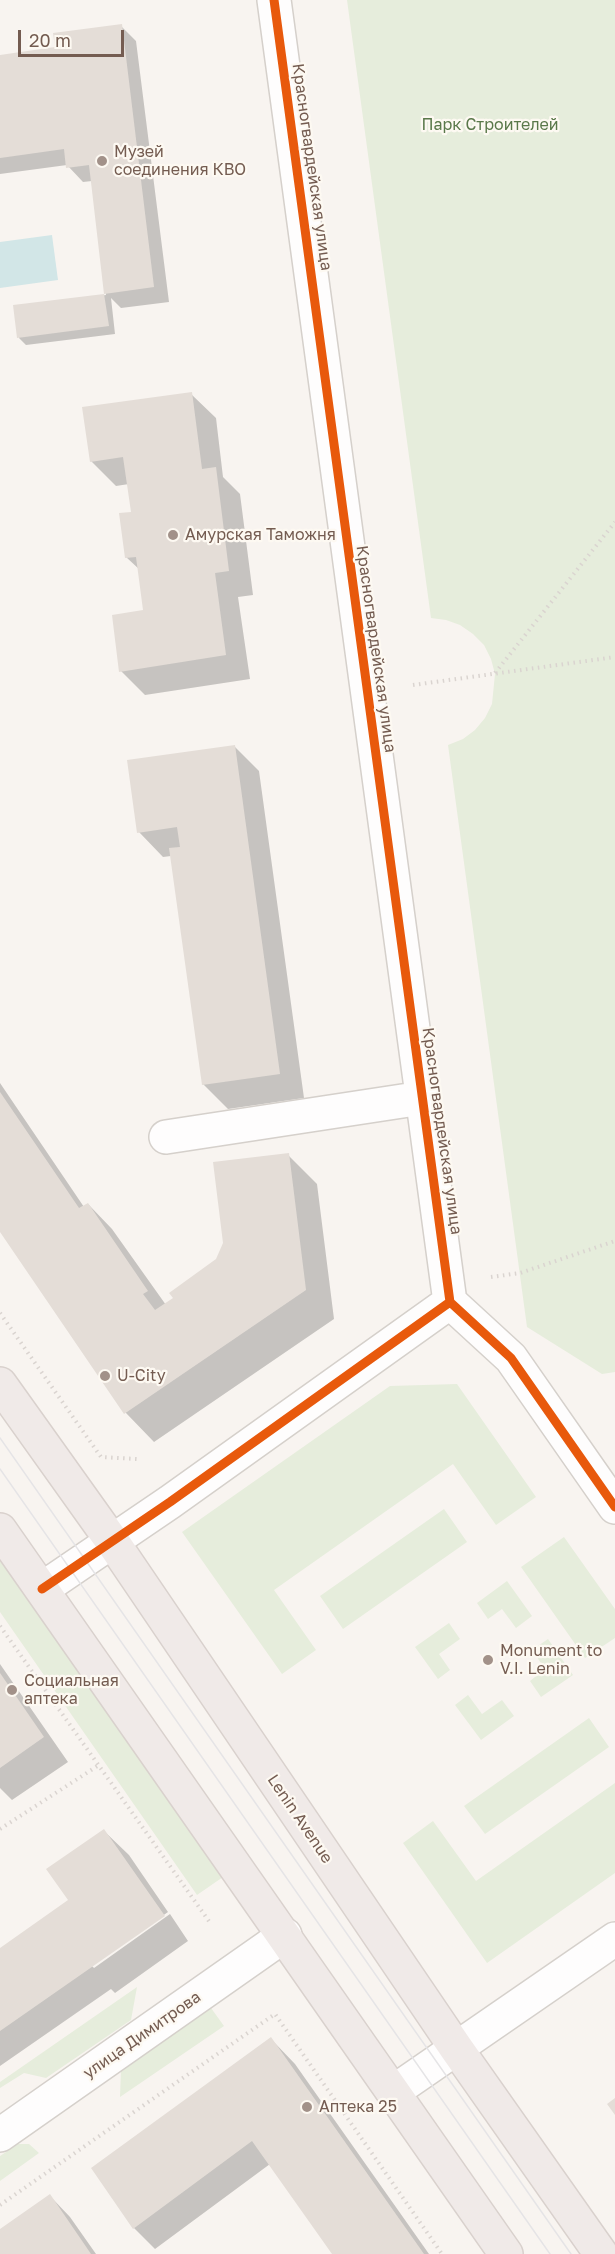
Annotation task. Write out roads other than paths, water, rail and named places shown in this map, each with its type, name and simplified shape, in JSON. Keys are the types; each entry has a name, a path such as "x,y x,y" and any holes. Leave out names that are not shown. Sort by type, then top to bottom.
{"highway":[{"name":"Lenin Avenue","path":"0,1384 112,1541 456,2048 601,2254"},
{"path":"0,1530 506,2254"}],"street":[{"name":"Красногвардейская улица","path":"274,0 450,1302"},
{"path":"165,1137 422,1098"},
{"path":"42,1589 450,1302 511,1358 615,1507"},
{"name":"улица Димитрова","path":"0,2135 285,1935"},
{"path":"393,2092 615,1939"}],"tram line":[{"path":"0,1438 571,2254"},
{"path":"0,1469 550,2254"}],"place":[{"name":"Музей соединения КВО","path":"102,161"},
{"name":"Амурская Таможня","path":"173,535"},
{"name":"U-City","path":"105,1376"},
{"name":"Monument to V.I. Lenin","path":"488,1660"},
{"name":"Социальная аптека","path":"12,1690"},
{"name":"Аптека 25","path":"307,2107"}],"park label":[{"name":"Парк Строителей","path":"490,125"}]}
